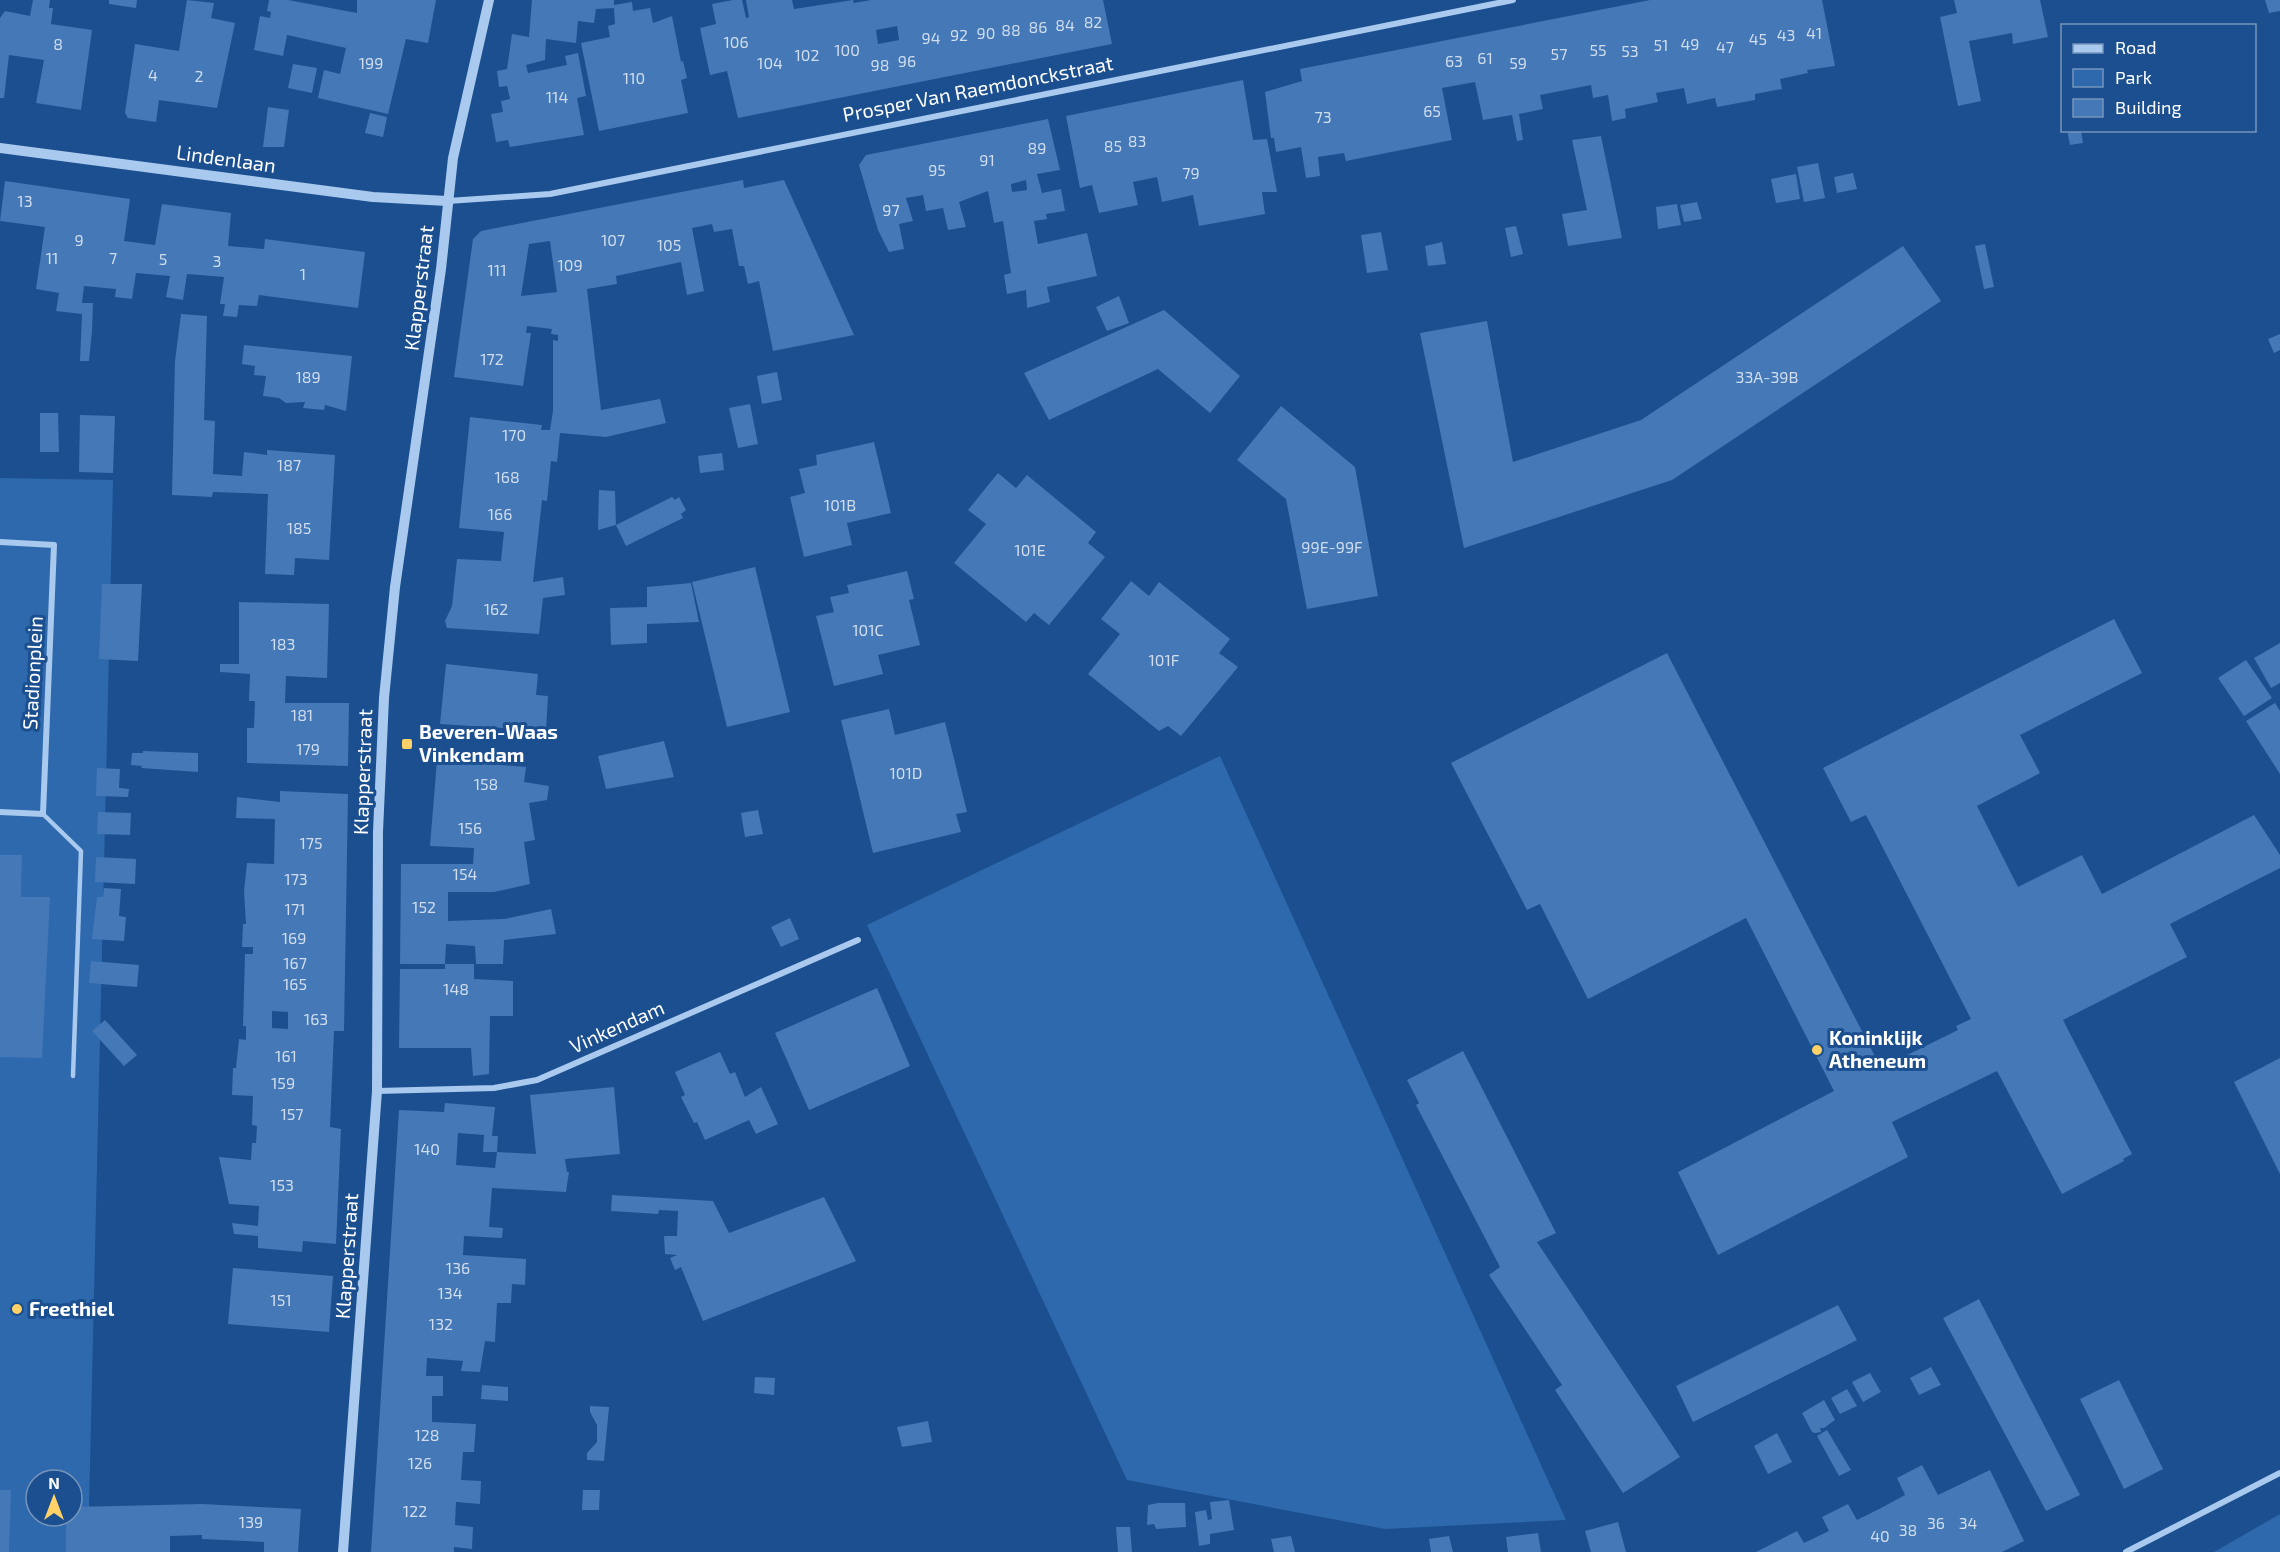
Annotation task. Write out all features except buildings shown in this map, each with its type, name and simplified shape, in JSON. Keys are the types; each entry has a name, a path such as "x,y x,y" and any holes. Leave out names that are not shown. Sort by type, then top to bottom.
{"street":[{"name":"Klapperstraat","path":"343,1552 377,1091 378,832 384,698 395,587 441,269 453,158 489,0"},
{"name":"Prosper Van Raemdonckstraat","path":"447,201 550,194 1513,0"},
{"name":"Lindenlaan","path":"0,148 374,197 447,201"},
{"name":"Stadionplein","path":"0,542 54,545 43,814"},
{"path":"0,812 43,814"},
{"name":"Vinkendam","path":"377,1091 494,1088 537,1080 858,940"},
{"path":"2126,1552 2280,1473"}],"lane":[{"path":"43,814 81,851 73,1076"}],"green space":[{"path":"0,478 113,480 88,1552 0,1552"},
{"path":"1220,756 1566,1520 1385,1529 1127,1480 867,925"},
{"path":"2280,1514 2280,1552 2214,1552"}],"place":[{"name":"Beveren-Waas Vinkendam","path":"407,744"},
{"name":"Koninklijk Atheneum","path":"1817,1050"},
{"name":"Freethiel","path":"17,1309"}]}
